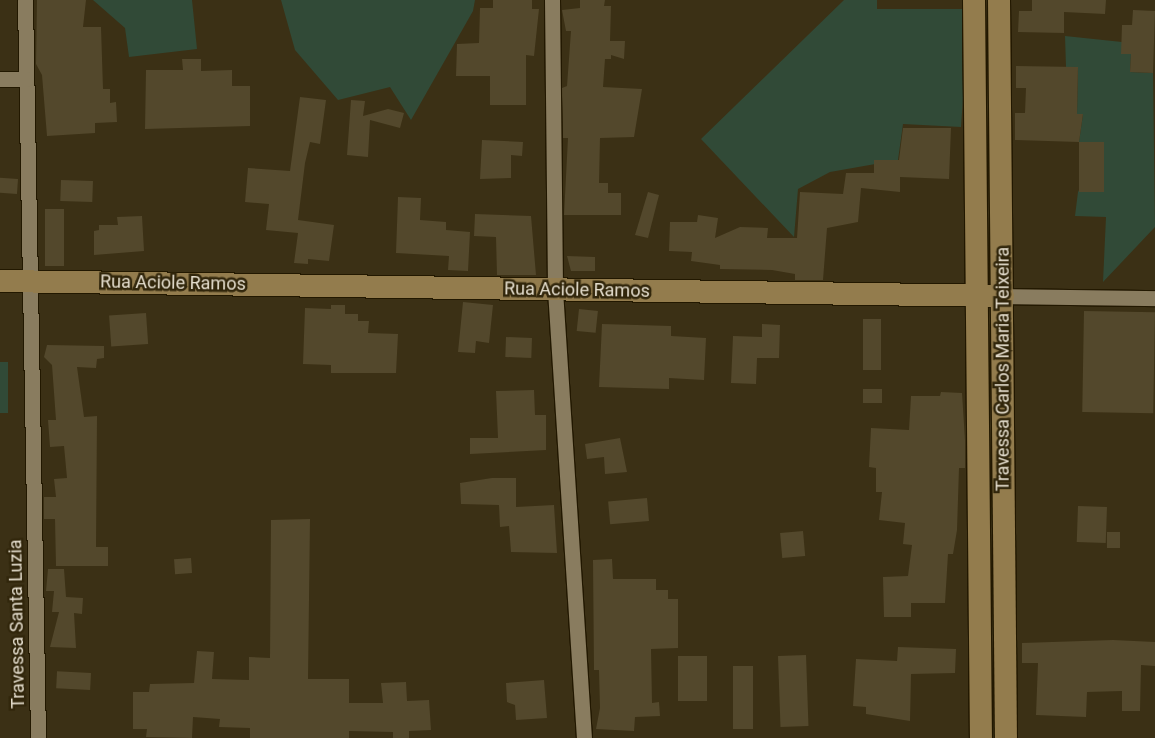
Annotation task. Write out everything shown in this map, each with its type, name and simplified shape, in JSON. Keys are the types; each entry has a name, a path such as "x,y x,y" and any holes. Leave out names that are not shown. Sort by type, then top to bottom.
{"main road":[{"name":"Travessa Carlos Maria Teixeira","path":"974,0 981,738"},
{"name":"Travessa Carlos Maria Teixeira","path":"999,0 1006,738"},
{"name":"Rua Aciole Ramos","path":"0,281 1003,296"}],"street":[{"name":"Travessa Santa Luzia","path":"25,0 28,281 38,738"},
{"path":"552,0 555,290 584,738"},
{"path":"0,79 26,79"},
{"name":"Rua Aciole Ramos","path":"1003,296 1155,298"}],"green space":[{"path":"93,0 192,0 197,49 129,57 125,28"},
{"path":"281,0 475,0 473,11 411,120 390,87 338,100 295,50"},
{"path":"844,0 877,0 877,9 969,9 961,127 903,124 898,160 830,172 798,189 794,237 701,139"},
{"path":"1065,36 1122,42 1131,54 1130,72 1153,73 1155,227 1103,282 1106,217 1075,216 1078,192 1103,142 1079,142 1083,114 1077,114 1078,68 1066,67"},
{"path":"0,362 8,362 8,413 0,413"}],"building":[{"path":"37,0 86,0 83,27 101,27 103,89 110,89 110,103 116,102 117,122 95,123 95,133 47,136 42,75 36,64"},
{"path":"493,0 532,0 532,9 539,9 534,56 526,55 526,105 490,105 490,76 456,76 457,44 479,43 480,8 493,8"},
{"path":"580,0 605,0 604,6 611,6 610,41 625,41 624,59 611,55 611,59 605,59 603,87 642,89 634,137 600,138 599,183 608,183 608,193 621,193 621,215 564,215 568,138 563,138 562,88 567,86 571,31 566,31 562,10 580,8"},
{"path":"1032,0 1106,0 1105,14 1064,12 1064,33 1018,32 1019,11 1032,11"},
{"path":"1133,10 1155,11 1153,73 1130,72 1131,54 1121,54 1122,25 1132,25"},
{"path":"182,59 201,59 201,71 232,70 232,86 250,86 250,126 145,129 146,70 183,70"},
{"path":"1016,66 1078,67 1077,114 1083,114 1079,142 1015,140 1015,113 1025,113 1026,88 1016,88"},
{"path":"300,97 326,100 320,144 310,142 305,163 298,220 334,225 329,261 308,259 308,264 294,263 298,233 266,230 269,204 245,202 248,168 290,171"},
{"path":"351,100 365,101 363,116 388,109 404,113 400,128 370,120 368,157 347,155"},
{"path":"903,128 951,128 949,179 900,177 900,192 861,188 858,222 827,228 823,280 795,280 795,274 772,270 720,269 720,265 691,261 692,252 669,251 670,222 697,222 698,215 718,218 715,238 740,227 768,228 767,238 797,238 800,192 843,194 846,173 874,173 874,160 899,160"},
{"path":"482,140 523,142 522,156 511,155 511,178 480,179"},
{"path":"1079,142 1104,142 1104,192 1079,192"},
{"path":"0,178 18,179 17,194 0,193"},
{"path":"61,180 93,181 92,202 60,201"},
{"path":"648,192 659,195 648,238 635,235"},
{"path":"398,197 421,198 420,220 446,222 446,230 470,232 468,271 448,270 449,256 396,253"},
{"path":"45,209 64,209 64,266 45,266"},
{"path":"475,214 531,216 536,275 497,275 496,237 474,236"},
{"path":"142,216 144,251 94,255 94,231 99,230 99,225 118,225 117,217"},
{"path":"567,256 595,257 595,271 571,271"},
{"path":"463,302 493,305 489,343 476,341 475,353 458,352"},
{"path":"331,305 345,305 345,314 358,314 358,321 369,321 368,333 398,334 396,373 331,373 331,365 303,364 305,308 331,309"},
{"path":"579,309 598,311 596,333 577,331"},
{"path":"1084,311 1155,312 1153,413 1082,412"},
{"path":"146,313 148,344 111,347 109,316"},
{"path":"863,319 881,319 881,370 863,370"},
{"path":"602,324 671,326 671,336 706,338 704,380 669,378 669,389 599,387"},
{"path":"762,324 780,325 779,358 757,358 756,384 731,383 733,336 762,337"},
{"path":"506,337 532,338 531,358 505,357"},
{"path":"47,345 104,346 104,358 97,359 96,368 77,367 84,417 97,416 96,547 108,547 108,566 56,566 55,519 44,519 44,497 56,497 54,479 67,478 64,446 50,447 48,420 56,420 52,365 44,357"},
{"path":"863,389 882,389 882,403 863,403"},
{"path":"534,390 535,415 546,415 546,450 470,454 470,438 498,438 496,391"},
{"path":"941,392 962,393 965,440 965,468 959,468 957,530 953,554 948,554 945,603 911,603 911,617 884,617 883,577 908,576 912,545 903,544 905,523 879,520 882,492 876,492 876,468 869,467 871,428 909,430 911,396 940,396"},
{"path":"620,438 627,472 605,474 604,457 587,459 585,444"},
{"path":"492,478 516,478 516,507 554,505 557,553 511,552 509,526 500,527 499,505 461,504 460,483"},
{"path":"647,498 649,521 610,524 608,501"},
{"path":"1078,506 1107,507 1106,543 1077,542"},
{"path":"310,519 308,679 349,679 349,703 383,703 381,683 406,682 407,701 429,700 431,730 409,731 409,738 393,738 393,732 349,731 349,738 250,738 250,728 219,727 220,719 193,717 192,738 146,737 147,729 133,729 133,692 149,692 150,684 194,683 197,651 214,652 212,679 249,680 249,657 270,658 271,520"},
{"path":"803,531 805,556 782,558 780,533"},
{"path":"1107,532 1120,532 1120,548 1107,548"},
{"path":"191,558 192,573 175,574 174,559"},
{"path":"612,559 613,579 656,579 656,590 668,590 668,599 678,599 678,648 651,649 652,703 659,702 660,716 635,717 634,731 596,729 600,708 599,670 594,670 593,560"},
{"path":"48,569 64,569 66,597 83,598 82,614 74,613 76,648 50,647 59,612 52,612 54,591 46,591"},
{"path":"1113,640 1155,642 1155,666 1141,665 1140,711 1122,711 1122,691 1087,692 1086,717 1036,715 1038,663 1022,663 1022,643"},
{"path":"898,647 956,649 955,673 911,674 910,721 866,714 866,707 853,706 856,659 897,661"},
{"path":"806,655 808,726 780,727 778,656"},
{"path":"678,656 707,656 707,701 678,701"},
{"path":"733,666 753,666 753,729 733,729"},
{"path":"57,671 91,673 90,690 56,688"},
{"path":"544,680 547,718 516,720 515,705 507,702 506,683"}]}
